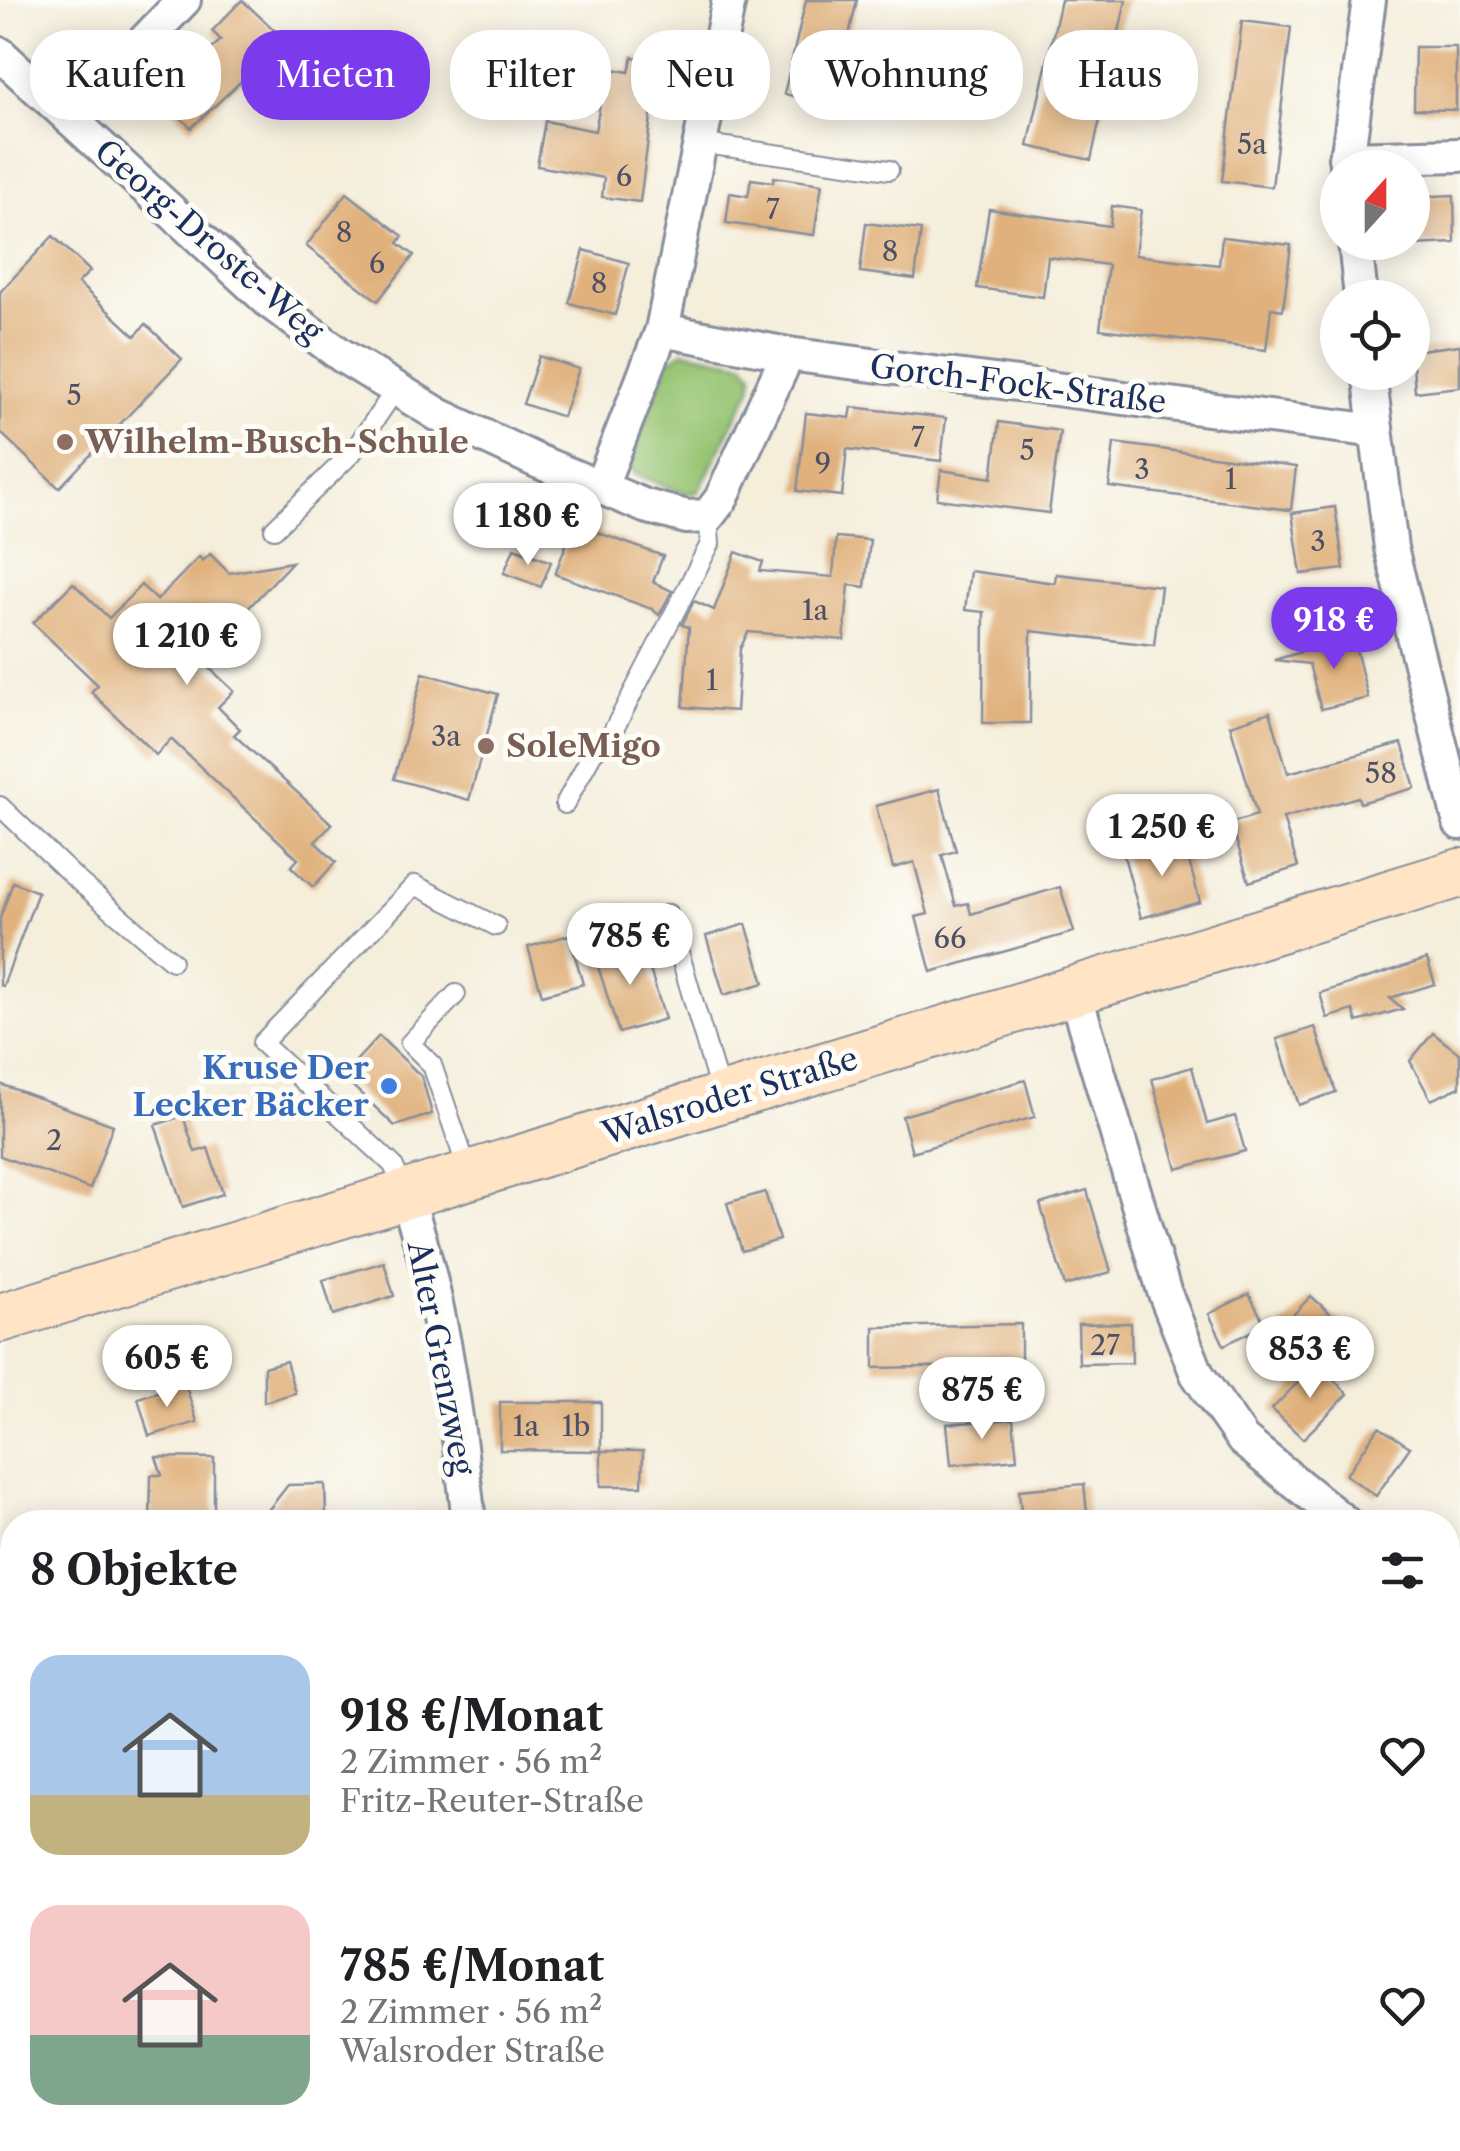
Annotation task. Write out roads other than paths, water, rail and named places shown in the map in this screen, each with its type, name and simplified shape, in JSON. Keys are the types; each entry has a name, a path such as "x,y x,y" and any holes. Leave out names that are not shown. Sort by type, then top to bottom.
{"main road":[{"name":"Walsroder Straße","path":"0,1318 1460,873"}],"street":[{"path":"155,30 184,0"},
{"path":"601,486 662,330 728,0"},
{"path":"1348,150 1369,0"},
{"name":"Georg-Droste-Weg","path":"0,54 30,81"},
{"name":"Georg-Droste-Weg","path":"72,120 271,303 396,389 484,437 645,506 687,518 708,516"},
{"path":"1430,157 1460,155"},
{"name":"Gorch-Fock-Straße","path":"662,330 788,354 1376,431"},
{"path":"708,516 721,499 788,354"},
{"path":"1371,390 1391,548 1460,823"},
{"path":"1074,990 1164,1290 1197,1374 1242,1440 1329,1510"},
{"name":"Alter Grenzweg","path":"406,1194 426,1252 460,1438 468,1510"}],"lane":[{"path":"698,143 889,170"},
{"path":"274,528 352,453 396,389"},
{"path":"565,804 592,754 611,735 710,544 708,516"},
{"path":"0,806 75,878 172,961"},
{"path":"406,1194 393,1165 262,1043 415,885 496,926"},
{"path":"668,914 716,1078"},
{"path":"456,994 410,1044 432,1065 470,1176"}],"place":[{"name":"Wilhelm-Busch-Schule","path":"65,442"},
{"name":"SoleMigo","path":"486,746"},
{"name":"Kruse Der Lecker Bäcker","path":"389,1086"}]}
